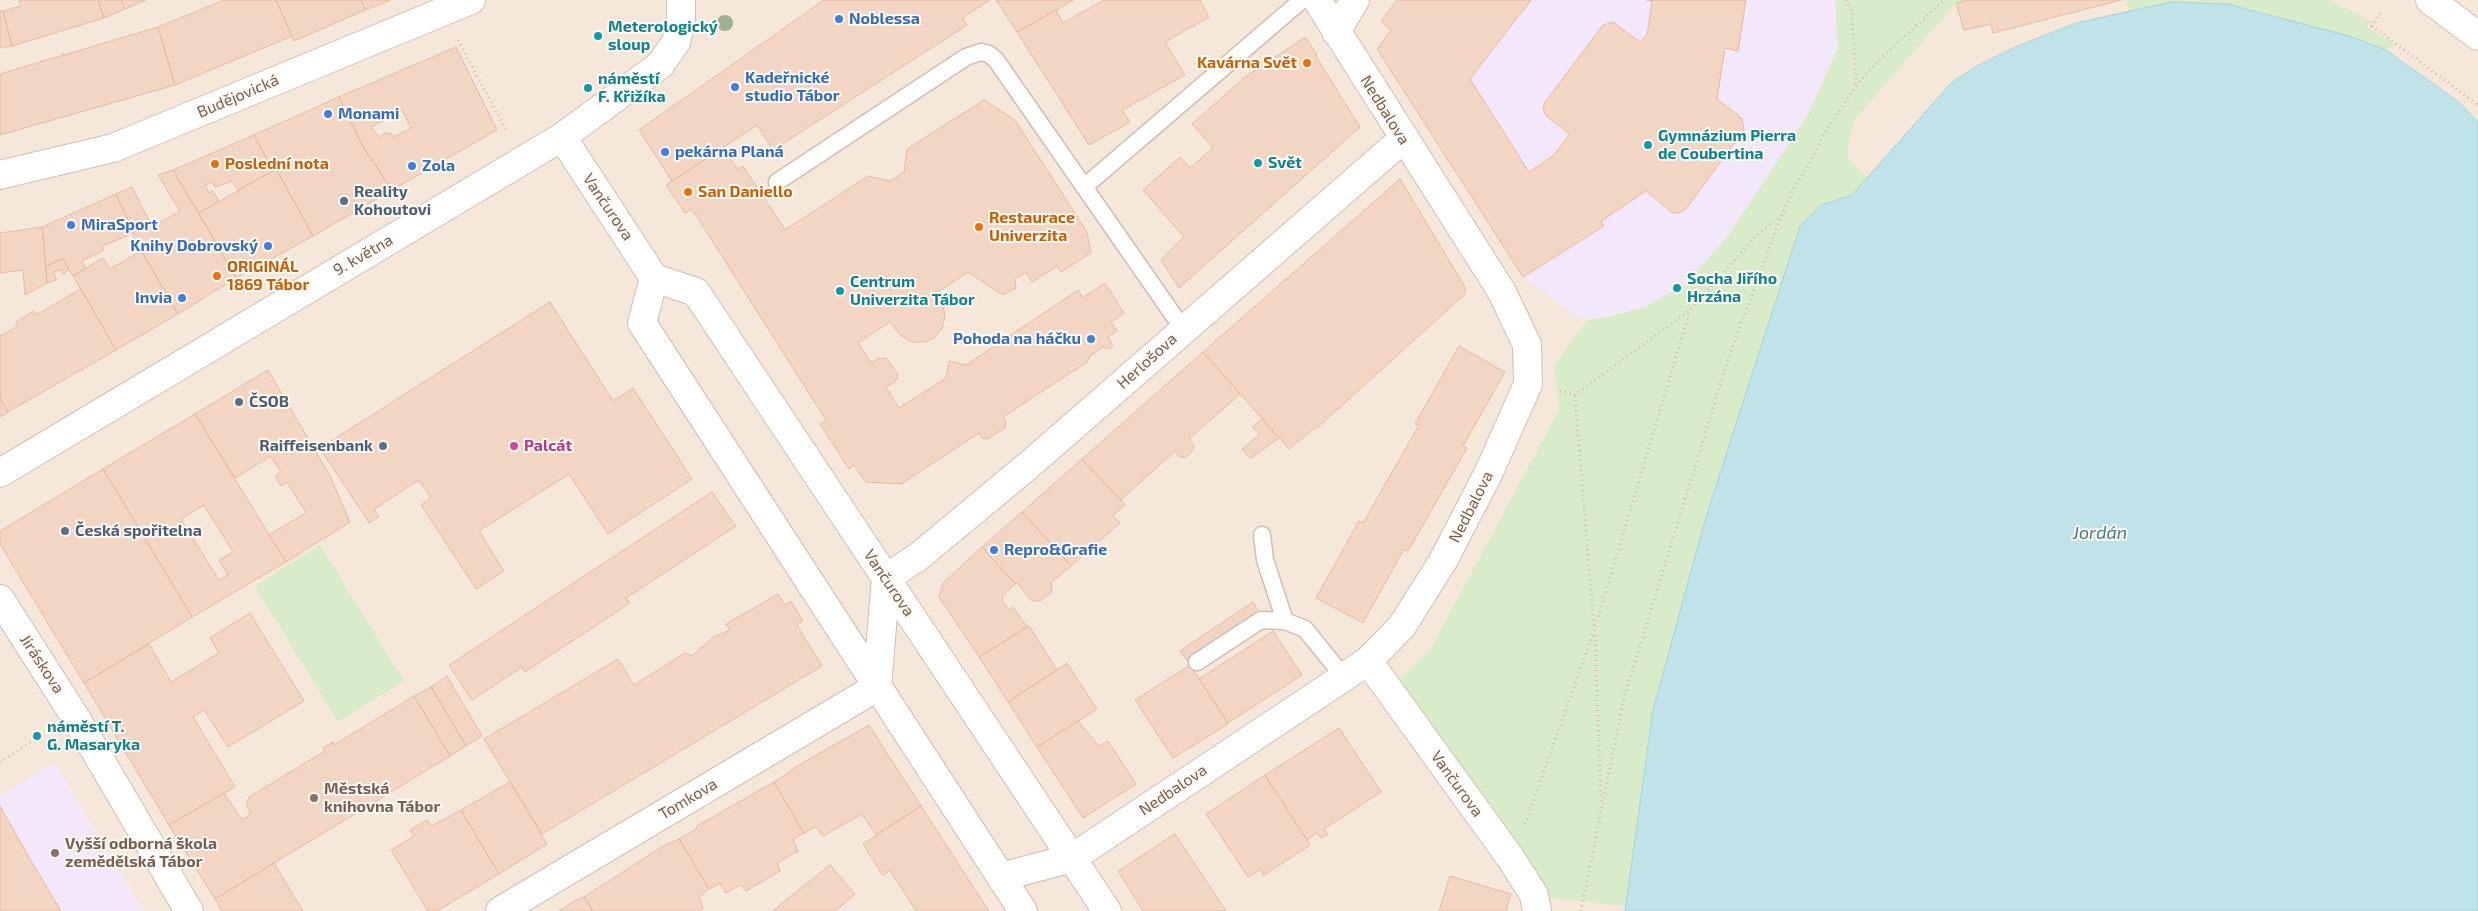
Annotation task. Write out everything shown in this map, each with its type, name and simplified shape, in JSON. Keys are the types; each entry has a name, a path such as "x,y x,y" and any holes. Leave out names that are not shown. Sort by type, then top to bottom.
{"street":[{"name":"Budějovická","path":"0,175 114,148 470,0"},
{"name":"9. května","path":"0,473 562,137 660,65 676,42 681,21 681,0"},
{"path":"1317,0 1336,32 1355,0"},
{"path":"2430,0 2478,36"},
{"name":"Nedbalova","path":"1001,877 1072,858 1368,660 1402,626 1443,561 1489,472 1528,384 1527,345 1502,292 1336,32"},
{"name":"Vančurova","path":"562,137 654,278 696,292 1107,911"},
{"name":"Herlošova","path":"886,578 918,557 1030,464 1403,139"},
{"path":"654,278 642,323 1023,911"},
{"path":"877,686 886,578"},
{"name":"Jiráskova","path":"0,599 74,715 189,911"},
{"name":"Vančurova","path":"1368,660 1512,860 1534,895 1537,911"},
{"name":"Tomkova","path":"500,911 877,686"}],"lane":[{"path":"1084,187 1302,0"},
{"path":"777,182 966,57 981,52 996,60 1183,329"},
{"path":"1262,534 1265,560 1285,621"},
{"path":"1197,662 1261,620 1285,621 1305,629 1344,677"}],"path":[{"path":"1846,0 1852,12 1856,86"},
{"path":"1581,911 1624,698 1728,358 1782,214 1794,187 1809,165 1823,135 1856,86 1881,58 1944,0"},
{"path":"2380,13 2372,26 2478,105"},
{"path":"457,37 501,120"},
{"path":"1528,384 1575,395 1690,310 1757,235 1782,214"},
{"path":"1512,860 1594,631 1690,310"},
{"path":"1575,395 1594,631 1601,807"},
{"path":"0,762 74,715"}],"shaded area":[{"path":"0,0 2478,0 2478,122 2460,103 2386,50 2013,48 1977,66 1951,83 1905,138 1635,853 1625,911 0,911"},
{"name":"Gymnázium Pierra de Coubertina","path":"1397,0 1835,0 1838,48 1808,115 1728,236 1685,284 1645,307 1608,317 1587,319 1575,316 1523,277 1377,49 1391,30 1381,21"},
{"name":"Vyšší odborná škola zemědělská Tábor","path":"55,763 144,911 0,911 0,795"}],"green space":[{"path":"1835,0 1968,0 1956,3 1853,122 1847,157 1868,178 1852,195 1821,205 1800,226 1706,517 1654,710 1626,906 1552,898 1399,680 1430,650 1559,410 1554,366 1587,320 1608,317 1645,307 1685,284 1728,236 1808,115 1838,48"},
{"path":"2126,0 2329,0 2372,21 2366,27 2397,44 2386,50 2349,36 2171,2 2130,11"},
{"path":"320,545 404,681 338,722 255,586"}],"water":[{"name":"Jordán","path":"2171,2 2227,4 2349,36 2386,50 2460,103 2478,122 2478,911 1625,911 1653,710 1706,517 1800,226 1821,205 1852,195 1951,83 1977,66 2013,48 2076,23"}],"building":[{"path":"19,0 98,0 104,18 12,46 3,11 21,6"},
{"path":"98,0 121,0 125,9 104,18"},
{"path":"121,0 146,0 125,9"},
{"path":"224,0 276,0 292,36 175,85 158,27"},
{"path":"276,0 361,0 365,10 294,41"},
{"path":"361,0 391,0 365,10"},
{"path":"824,0 990,0 962,18 967,25 773,150 757,125 672,181 639,130"},
{"path":"996,0 1074,0 1017,32"},
{"path":"1104,0 1200,0 1209,17 1165,42 1185,75 1122,110 1130,122 1089,145 1017,32 1056,10 1063,23"},
{"name":"Gymnázium Pierra de Coubertina","path":"1397,0 1531,0 1470,79 1529,172 1554,155 1570,134 1547,117 1543,109 1545,102 1603,25 1613,22 1640,42 1647,35 1652,1 1646,0 1746,0 1738,51 1725,48 1717,99 1742,118 1744,130 1686,209 1679,213 1673,213 1646,191 1601,221 1604,226 1523,277 1377,49 1391,30 1381,21"},
{"path":"1968,0 2121,0 1993,33 1991,24 1964,30 1956,3"},
{"path":"0,11 3,11 12,46 0,48"},
{"path":"158,27 175,85 0,135 0,74 63,55 63,53 64,55"},
{"name":"Svět","path":"1306,38 1317,55 1315,55 1360,127 1179,288 1161,260 1184,237 1143,190 1180,157 1190,168 1213,148 1192,124 1245,77"},
{"path":"456,47 497,130 392,190 362,145 339,97","holes":["403,111 411,128 394,137 391,134 384,133 379,137 371,127"]},
{"path":"339,97 362,145 392,190 313,236 276,169 273,171 254,135"},
{"name":"Centrum Univerzita Tábor","path":"984,100 1015,120 1087,232 1091,253 1061,272 1057,266 1032,282 1026,272 1015,279 1016,288 1003,295 968,272 936,293 943,304 945,316 942,329 934,338 925,342 912,342 900,335 890,322 858,343 871,363 879,358 886,358 898,375 895,382 886,387 899,408 946,378 949,361 966,365 1078,290 1082,298 1105,283 1124,313 1111,322 1117,331 1108,337 1113,346 1109,349 1103,347 1091,355 1087,362 1003,417 1006,422 1005,428 987,439 982,438 979,433 901,484 866,482 854,465 849,469 820,424 826,420 692,209 685,213 666,185 723,148 738,170 743,166 785,230 868,176 890,181 904,172 907,149"},
{"path":"254,135 273,171 238,190 232,181 215,187 213,182 205,185 209,193 213,191 219,201 199,213 173,170"},
{"path":"276,169 313,236 236,278 199,213"},
{"path":"173,170 236,278 178,314 134,238 134,233 116,194 132,187 152,227 180,211 158,175"},
{"path":"1400,179 1465,287 1465,294 1317,428 1289,449 1203,352"},
{"path":"116,194 134,233 102,246 104,250 82,261 86,268 73,276 63,259 46,266 42,227"},
{"path":"42,227 47,283 25,295 23,270 0,273 0,233"},
{"path":"141,251 178,314 116,350 73,276 103,258 110,269"},
{"path":"63,259 69,269 63,274 60,269 54,272 56,280 47,283 46,266"},
{"path":"81,289 116,350 8,412 0,398 0,336 18,326 16,322 34,311 36,315"},
{"path":"550,302 613,401 633,388 692,479 608,534 569,474 479,531 504,571 476,589 421,505 431,498 419,480 374,509 379,517 369,523 320,448"},
{"path":"1459,346 1505,372 1463,446 1467,448 1408,551 1404,549 1363,623 1316,598 1359,521 1363,523 1419,425 1415,424"},
{"path":"1203,352 1240,394 1189,439 1194,445 1193,450 1186,457 1180,457 1175,451 1121,500 1082,459"},
{"path":"268,370 330,476 350,522 286,562 269,535 306,513 287,482 281,486 275,476 281,472 272,458 269,457 235,478 195,414"},
{"path":"0,398 8,412 0,417"},
{"path":"195,414 286,562 192,617 103,469","holes":["204,505 233,552 219,560 228,575 219,580 181,519"]},
{"path":"1262,419 1279,438 1250,459 1242,449 1260,434 1252,427"},
{"path":"1082,459 1125,505 1113,515 1120,523 1071,566 1022,512"},
{"path":"103,469 192,617 84,683 0,544 0,531"},
{"path":"712,492 736,526 626,598 630,603 525,672 522,667 472,700 449,665"},
{"path":"1022,512 1071,566 1051,583 1052,592 1040,601 1032,601 982,547"},
{"path":"982,547 1015,584 1003,596 1002,601 1009,610 1013,607 1027,627 979,657 939,597 943,583"},
{"path":"778,594 785,605 791,601 803,621 797,625 822,666 542,834 484,739 618,659 634,685 685,653 692,656 712,638 730,630 726,624"},
{"path":"1253,602 1260,614 1188,661 1180,651"},
{"path":"250,613 304,701 228,747 204,710 193,717 235,787 169,825 84,683 149,644 171,682 219,653 210,638"},
{"path":"1029,626 1057,670 1008,702 979,657"},
{"path":"1273,631 1302,675 1228,723 1199,679"},
{"path":"1067,663 1097,709 1037,747 1008,702"},
{"path":"1190,665 1228,724 1173,758 1135,700"},
{"path":"447,676 482,736 466,746 431,687"},
{"path":"431,687 466,746 450,756 414,696"},
{"name":"Městská knihovna Tábor","path":"414,696 450,756 215,899 169,825 224,793 242,820 251,814 246,805 249,797 325,751 323,748 333,742 334,745"},
{"path":"1078,721 1099,746 1108,741 1136,784 1083,818 1037,747"},
{"path":"869,725 921,806 876,835 862,814 823,836 816,827 804,833 774,782 792,769"},
{"path":"1339,728 1381,792 1324,829 1328,834 1321,838 1317,833 1307,840 1265,775"},
{"path":"1265,775 1310,845 1263,876 1261,869 1248,877 1206,814"},
{"path":"510,782 547,844 499,874 461,810"},
{"path":"774,782 804,833 793,839 798,851 777,863 780,871 746,891 740,885 726,893 720,883 709,889 679,839 696,829 697,826"},
{"path":"0,806 26,852 61,911 0,911"},
{"path":"921,806 989,911 916,911 890,870 883,876 863,844"},
{"path":"461,810 499,874 437,911 428,911 391,850 414,836 410,830 427,820 431,826"},
{"path":"1175,834 1226,911 1143,911 1118,871"},
{"path":"679,839 709,889 699,897 703,908 699,911 593,911 584,897 660,848"},
{"path":"274,863 303,911 222,911 215,899"},
{"path":"830,865 855,894 835,911 772,911"},
{"path":"1450,876 1511,894 1506,911 1439,911"},
{"path":"584,897 593,911 559,911 576,900"}],"place":[{"name":"Noblessa","path":"839,19"},
{"name":"Meterologický sloup","path":"598,36"},
{"name":"Kavárna Svět","path":"1307,63"},
{"name":"Kadeřnické studio Tábor","path":"735,87"},
{"name":"náměstí F. Křižíka","path":"588,88"},
{"name":"Monami","path":"328,114"},
{"name":"Gymnázium Pierra de Coubertina","path":"1648,145"},
{"name":"pekárna Planá","path":"665,152"},
{"name":"Svět","path":"1258,163"},
{"name":"Poslední nota","path":"215,164"},
{"name":"Zola","path":"412,166"},
{"name":"San Daniello","path":"688,192"},
{"name":"Reality Kohoutovi","path":"344,201"},
{"name":"MiraSport","path":"71,225"},
{"name":"Restaurace Univerzita","path":"979,227"},
{"name":"Knihy Dobrovský","path":"268,246"},
{"name":"ORIGINÁL 1869 Tábor","path":"217,276"},
{"name":"Socha Jiřího Hrzána","path":"1677,288"},
{"name":"Centrum Univerzita Tábor","path":"840,291"},
{"name":"Invia","path":"182,298"},
{"name":"Pohoda na háčku","path":"1091,339"},
{"name":"ČSOB","path":"239,402"},
{"name":"Raiffeisenbank","path":"383,446"},
{"name":"Palcát","path":"514,446"},
{"name":"Česká spořitelna","path":"65,531"},
{"name":"Repro&Grafie","path":"994,550"},
{"name":"náměstí T. G. Masaryka","path":"37,736"},
{"name":"Městská knihovna Tábor","path":"314,798"},
{"name":"Vyšší odborná škola zemědělská Tábor","path":"55,853"}]}
